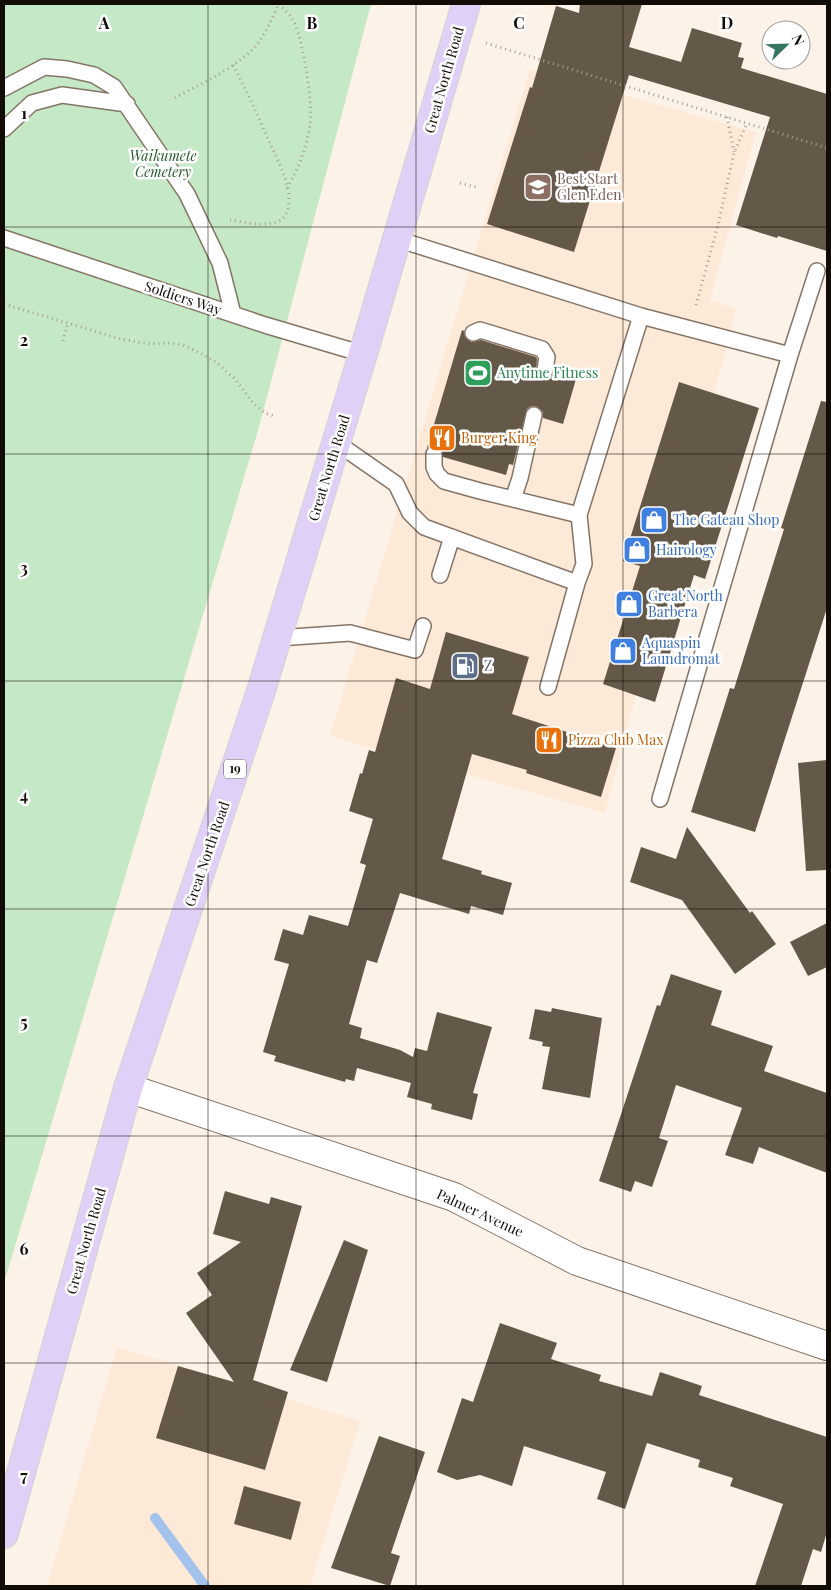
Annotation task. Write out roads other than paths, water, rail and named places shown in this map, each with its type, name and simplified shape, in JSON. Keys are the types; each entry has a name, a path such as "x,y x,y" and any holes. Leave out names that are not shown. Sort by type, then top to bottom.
{"main road":[{"name":"Great North Road","path":"4,1534 128,1088 278,638 364,354 466,4"}],"street":[{"name":"Palmer Avenue","path":"128,1088 454,1197 577,1261 827,1346"}],"lane":[{"path":"4,88 44,67 67,69 94,76 114,87 187,194 220,263 233,314"},
{"path":"4,129 32,103 62,95 127,104"},
{"name":"Soldiers Way","path":"4,238 233,314 364,354"},
{"path":"397,239 641,316 790,355"},
{"path":"660,800 790,355 817,271"},
{"path":"548,687 584,564 579,515 641,316"},
{"path":"473,333 480,330 542,349 547,357 546,370"},
{"path":"513,499 520,478 534,415"},
{"path":"337,443 396,484 410,513 424,527 577,583"},
{"path":"434,454 434,467 437,474 444,481 579,515"},
{"path":"440,575 452,537"},
{"path":"278,638 350,633 415,650 423,626"}],"waterway":[{"path":"155,1518 205,1586"}],"place":[{"name":"Best Start Glen Eden","path":"538,187"},
{"name":"Anytime Fitness","path":"478,373"},
{"name":"Burger King","path":"442,438"},
{"name":"The Gateau Shop","path":"654,520"},
{"name":"Hairology","path":"637,550"},
{"name":"Great North Barbera","path":"629,604"},
{"name":"Aquaspin Laundromat","path":"623,651"},
{"name":"Z","path":"465,666"},
{"name":"Pizza Club Max","path":"549,740"}],"park label":[{"name":"Waikumete Cemetery","path":"163,164"}]}
